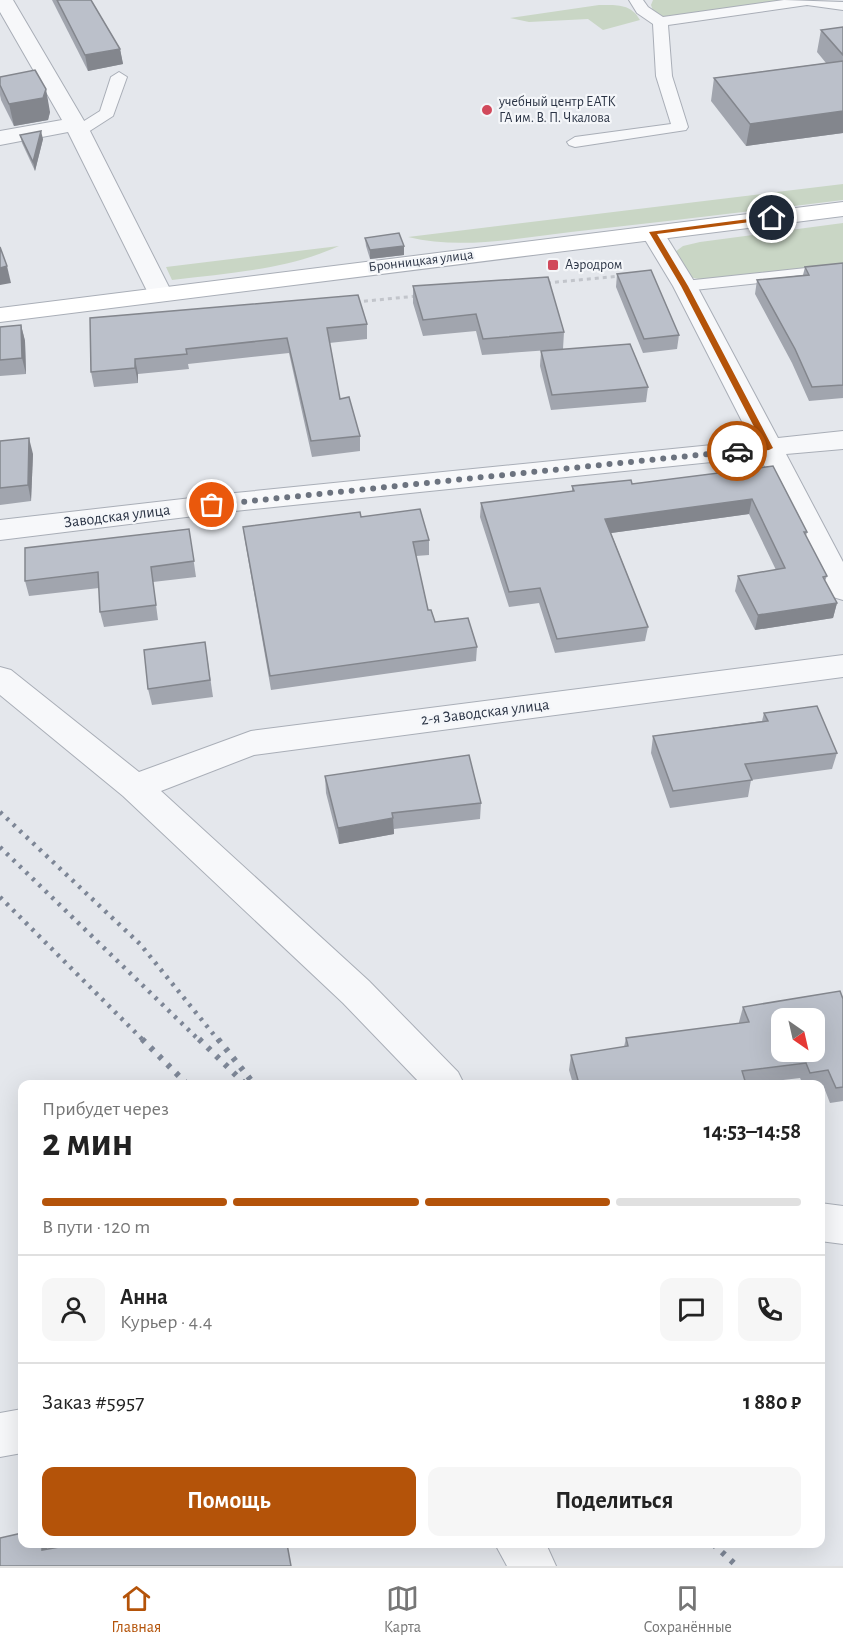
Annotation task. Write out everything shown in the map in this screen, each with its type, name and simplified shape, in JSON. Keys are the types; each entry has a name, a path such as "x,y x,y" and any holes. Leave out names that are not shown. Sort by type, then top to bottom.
{"main road":[{"name":"Бронницкая улица","path":"0,315 160,293 843,209"}],"street":[{"path":"3,1 77,127 160,293"},
{"path":"0,138 77,127"},
{"path":"653,232 680,278 843,590"},
{"name":"Заводская улица","path":"0,530 235,502 843,440"},
{"name":"2-я Заводская улица","path":"135,788 251,743 843,666"},
{"path":"0,678 135,788 356,992 441,1080"},
{"path":"825,1223 843,1225"},
{"path":"0,1435 18,1432"},
{"path":"522,1548 533,1566"}],"lane":[{"path":"636,0 642,10 660,22 806,0 840,3"},
{"path":"575,142 680,127 664,76 660,22"},
{"path":"77,127 107,113 119,77"},
{"path":"680,278 843,268"}],"path":[{"path":"544,284 680,278"},
{"path":"354,302 425,295"}],"green space":[{"path":"653,0 783,0 666,17 654,14 651,5"},
{"path":"599,5 617,5 627,8 632,10 640,20 603,30 588,19 529,22 510,18"},
{"path":"843,184 843,200 490,242 448,243 408,237"},
{"path":"843,223 843,265 703,280 689,277 675,252 683,246 700,242"},
{"path":"339,246 278,265 215,275 172,280 166,267"}],"building":[{"path":"57,0 91,0 120,49 85,55"},
{"path":"843,27 843,55 821,30"},
{"path":"843,61 843,111 750,124 714,78"},
{"path":"35,70 46,89 43,98 9,104 0,85 0,77"},
{"path":"41,131 33,162 20,135"},
{"path":"399,233 404,246 370,250 365,238"},
{"path":"0,247 7,266 0,268"},
{"path":"843,263 843,385 812,387 795,349 757,280 809,275 805,267"},
{"path":"651,270 679,335 644,339 617,274"},
{"path":"548,277 564,332 483,339 476,314 423,320 413,286"},
{"path":"358,295 367,324 327,328 340,399 349,397 360,436 311,441 287,338 186,349 187,354 135,359 135,368 91,372 90,318"},
{"path":"21,325 22,358 0,360 0,327"},
{"path":"630,344 648,387 552,395 541,351"},
{"path":"29,438 28,485 0,488 0,441"},
{"path":"773,466 807,532 804,532 827,576 823,577 837,603 758,615 738,576 785,568 752,499 605,519 648,627 557,639 540,588 509,592 481,503 574,491 572,486 631,480 632,484"},
{"path":"420,509 429,540 413,542 428,610 431,610 435,622 468,618 477,647 270,676 243,527 360,512 361,517"},
{"path":"189,529 194,561 151,567 156,605 100,612 98,572 25,581 25,548"},
{"path":"205,642 210,680 148,689 144,650"},
{"path":"817,706 837,753 745,764 752,780 673,791 653,736 768,721 764,713"},
{"path":"469,755 481,803 392,813 393,818 338,828 325,776"},
{"path":"840,991 843,999 843,1087 836,1088 828,1070 810,1073 806,1063 742,1071 745,1080 578,1080 571,1055 628,1046 626,1038 749,1022 743,1007"},
{"path":"18,1534 18,1548 42,1548 42,1550 53,1548 288,1548 291,1566 0,1566 0,1538"}],"railway":[{"path":"0,812 140,944 219,1041"},
{"path":"0,847 200,1041"},
{"path":"0,897 183,1080"},
{"path":"199,1039 241,1080"},
{"path":"218,1039 251,1080"},
{"path":"717,1548 737,1566"}],"way so far":[{"path":"212,505 737,451"}],"place":[{"name":"учебный центр ЕАТК ГА им. В. П. Чкалова","path":"487,110"},
{"name":"Аэродром","path":"553,265"}],"route":[{"path":"737,451 769,448 685,286 653,232 772,218"}]}
